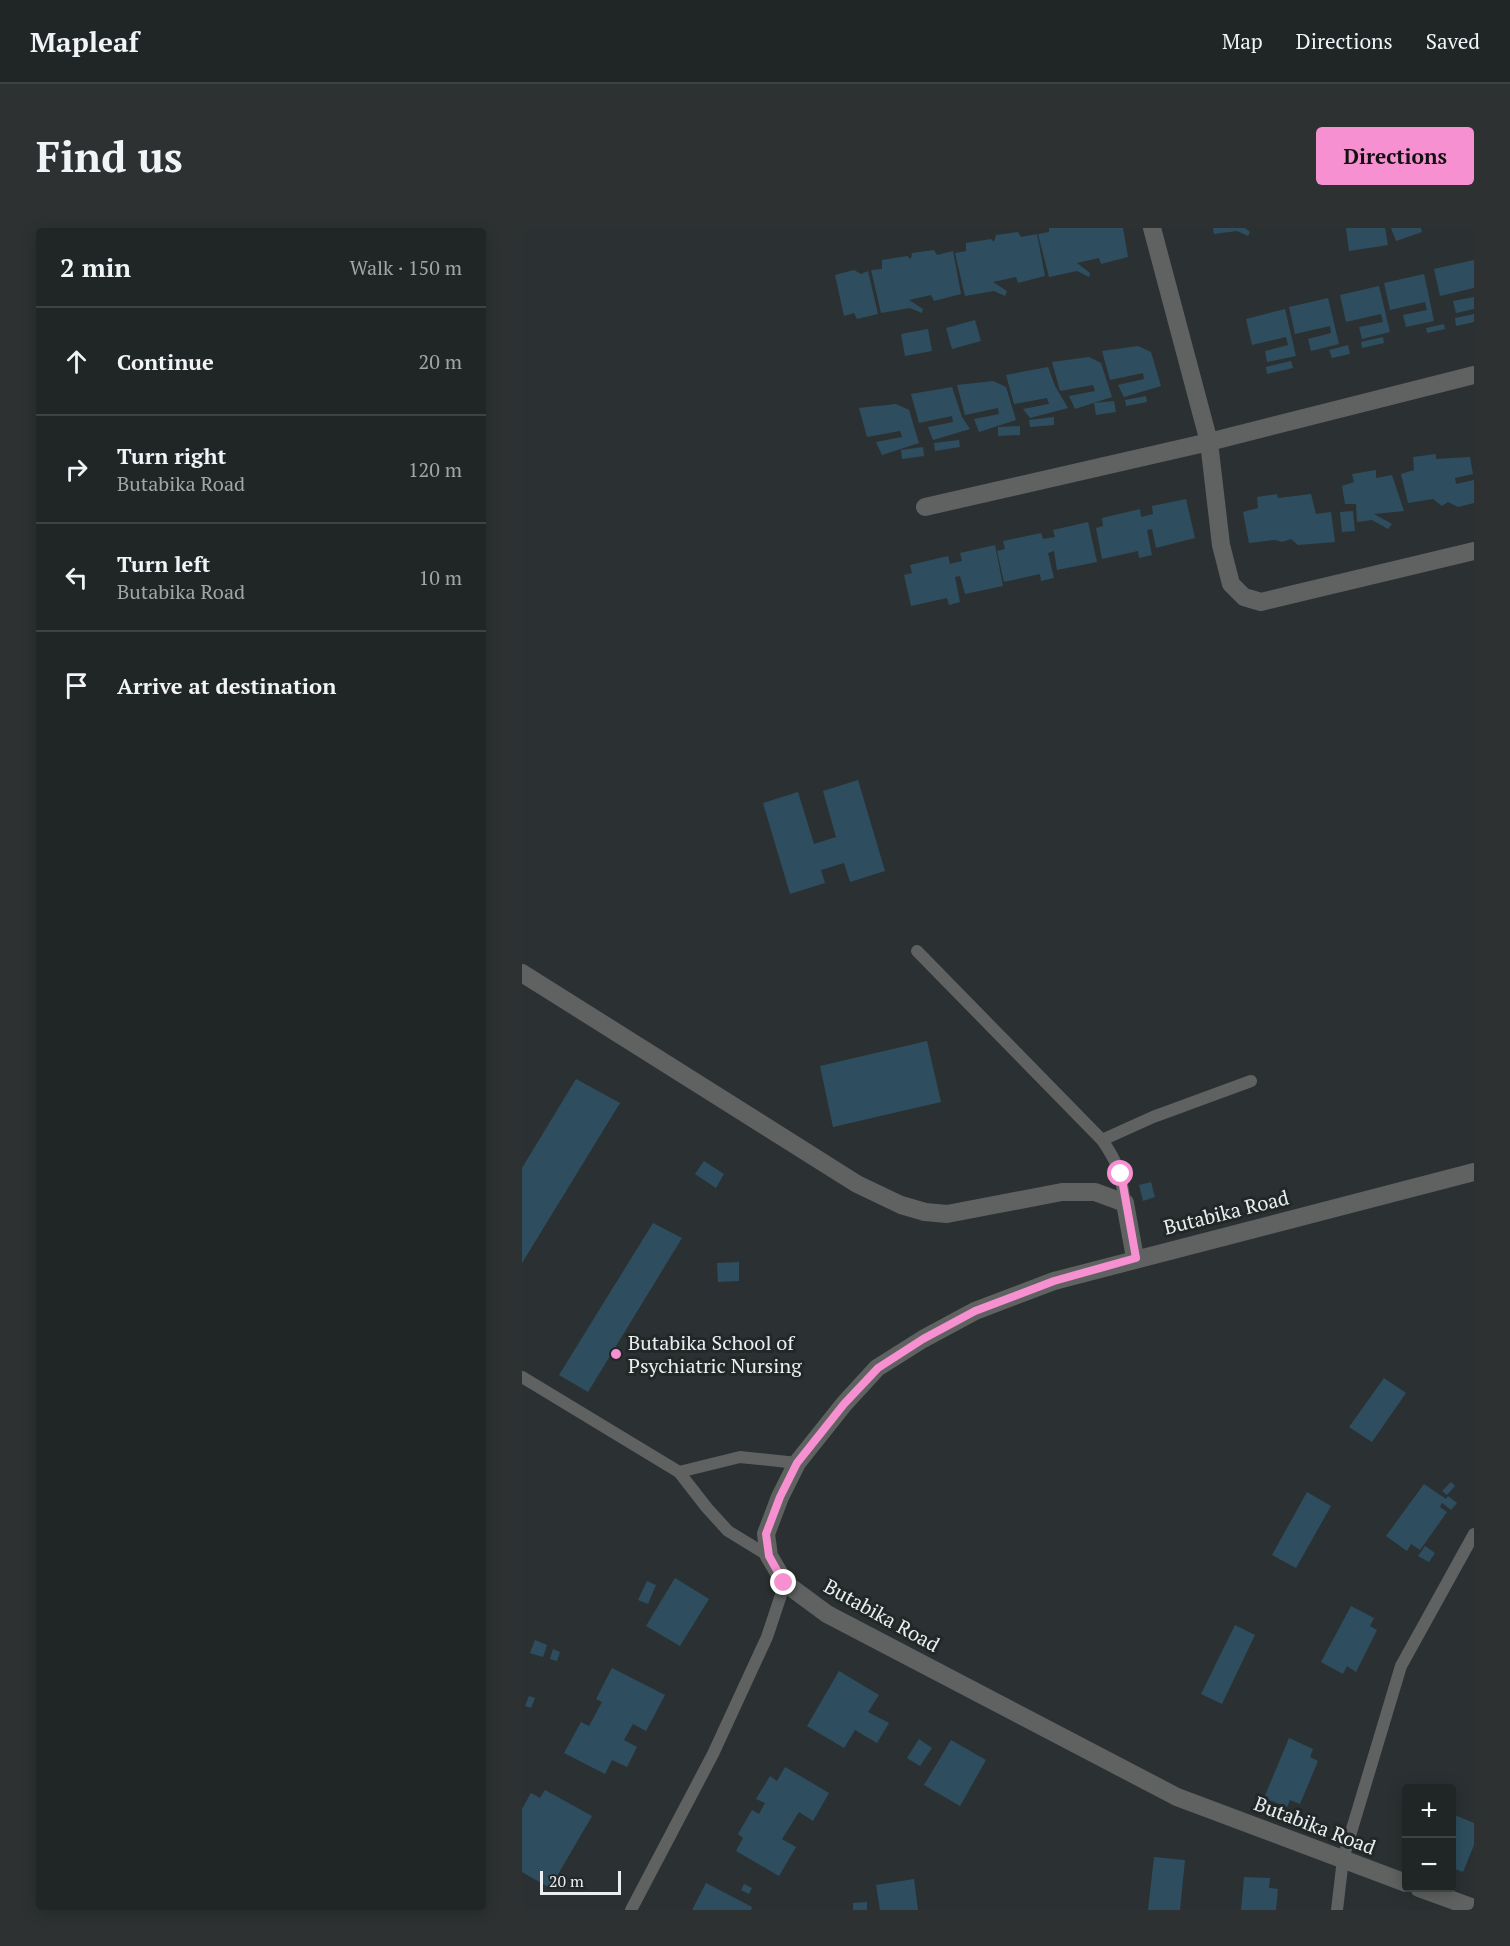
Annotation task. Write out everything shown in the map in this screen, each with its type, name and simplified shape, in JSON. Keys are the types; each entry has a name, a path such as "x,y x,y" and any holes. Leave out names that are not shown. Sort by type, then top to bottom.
{"street":[{"path":"1152,228 1209,442 1221,545 1231,584 1244,597 1261,603 1474,551"},
{"path":"925,507 1209,442 1474,375"},
{"path":"522,973 857,1184 901,1205 925,1212 947,1214 1062,1192 1095,1192 1125,1203 1136,1258"},
{"name":"Butabika Road","path":"1402,1881 1177,1797 827,1614 784,1583 769,1556 766,1534 780,1497 797,1463 844,1404 878,1368 923,1339 975,1311 1044,1284 1136,1258 1474,1172"},
{"path":"1432,1892 1474,1908"}],"lane":[{"path":"917,951 1101,1140 1114,1158 1121,1174 1125,1203"},
{"path":"1101,1140 1153,1117 1251,1081"},
{"path":"522,1377 679,1472 728,1531 769,1556"},
{"path":"679,1472 740,1457 797,1463"},
{"path":"1337,1910 1343,1859 1401,1666 1474,1534"},
{"path":"631,1910 723,1733 767,1637 784,1583"}],"building":[{"path":"1049,228 1123,228 1128,257 1101,264 1099,258 1077,263 1090,273 1089,277 1077,271 1049,277 1038,234 1049,232"},
{"path":"1213,228 1245,228 1250,232 1248,236 1237,231 1214,234"},
{"path":"1346,228 1385,228 1388,245 1349,251"},
{"path":"1391,228 1421,228 1422,232 1396,241"},
{"path":"1018,232 1021,237 1037,234 1045,276 1018,283 1016,277 993,282 1007,291 1005,296 994,291 965,296 955,253 966,251 966,243 991,239 994,242 996,235"},
{"path":"934,250 937,255 953,251 961,294 934,301 931,295 909,300 923,309 922,313 910,308 881,313 871,270 882,269 882,260 907,256 911,259 912,253"},
{"path":"1474,260 1474,288 1440,296 1434,269"},
{"path":"854,270 861,274 868,271 878,314 857,319 854,313 844,316 835,275"},
{"path":"1424,274 1434,321 1406,327 1403,315 1427,310 1425,302 1390,310 1384,283"},
{"path":"1379,286 1390,332 1362,339 1359,327 1383,322 1381,314 1346,322 1340,295"},
{"path":"1474,297 1474,309 1456,313 1453,301"},
{"path":"1328,298 1339,344 1311,351 1308,339 1331,333 1330,326 1295,334 1289,307"},
{"path":"1285,309 1296,356 1267,362 1265,351 1288,345 1286,337 1252,345 1246,319"},
{"path":"1474,314 1474,322 1456,326 1455,318"},
{"path":"975,320 981,341 952,349 946,328"},
{"path":"1444,324 1445,329 1427,333 1426,328"},
{"path":"928,329 932,351 905,356 901,334"},
{"path":"1383,337 1384,343 1362,348 1361,342"},
{"path":"1348,345 1350,354 1332,358 1329,350"},
{"path":"1138,346 1151,352 1161,386 1124,397 1118,385 1144,379 1143,373 1110,380 1102,351"},
{"path":"1089,357 1101,363 1112,397 1075,409 1069,396 1095,391 1093,385 1060,391 1052,362"},
{"path":"1291,361 1293,368 1267,374 1266,367"},
{"path":"1048,367 1055,386 1068,408 1030,418 1023,409 1049,404 1047,398 1014,404 1006,375"},
{"path":"993,381 1006,387 1016,420 979,432 974,419 999,414 998,408 965,415 957,385"},
{"path":"952,387 962,417 970,429 933,440 928,427 953,422 952,416 919,423 911,394"},
{"path":"1146,396 1147,402 1126,406 1125,400"},
{"path":"1114,401 1116,412 1096,415 1094,403"},
{"path":"896,404 909,410 919,443 882,455 876,442 902,437 900,431 867,437 859,408"},
{"path":"1054,417 1054,425 1030,427 1029,420"},
{"path":"1020,426 1020,435 998,436 998,427"},
{"path":"959,440 960,447 935,451 934,443"},
{"path":"923,447 924,456 902,459 901,450"},
{"path":"1436,454 1436,459 1470,457 1473,474 1455,478 1456,484 1474,480 1474,503 1458,507 1448,502 1442,506 1433,499 1408,503 1401,474 1414,470 1413,457"},
{"path":"1376,470 1376,478 1392,475 1404,511 1374,514 1392,524 1388,529 1372,520 1357,522 1356,504 1345,504 1342,486 1354,482 1352,474"},
{"path":"1277,494 1278,498 1311,494 1316,514 1331,512 1335,542 1298,545 1291,539 1282,542 1275,540 1249,543 1243,512 1258,508 1257,497"},
{"path":"1186,499 1195,538 1156,548 1152,529 1147,530 1152,555 1139,558 1138,551 1102,559 1096,528 1103,526 1102,518 1140,509 1141,517 1153,514 1152,506"},
{"path":"1353,511 1355,531 1342,532 1340,512"},
{"path":"1088,522 1097,562 1057,570 1054,551 1048,553 1054,578 1041,581 1040,574 1004,582 997,551 1005,549 1003,541 1041,533 1043,539 1055,537 1053,530"},
{"path":"995,545 1003,586 965,594 960,576 955,577 960,602 949,605 947,598 911,606 904,575 912,573 910,565 948,556 950,564 962,561 960,553"},
{"path":"858,780 885,871 850,882 844,863 821,870 825,883 790,894 763,803 798,792 814,844 836,837 823,791"},
{"path":"927,1041 941,1102 833,1127 820,1066"},
{"path":"576,1079 620,1103 522,1263 522,1168"},
{"path":"704,1161 724,1174 716,1188 695,1174"},
{"path":"1151,1182 1155,1197 1143,1201 1139,1185"},
{"path":"653,1223 682,1238 588,1392 559,1375"},
{"path":"739,1262 739,1281 718,1282 717,1263"},
{"path":"1384,1378 1406,1393 1372,1442 1349,1427"},
{"path":"1451,1482 1455,1486 1447,1495 1442,1491"},
{"path":"1424,1484 1446,1499 1448,1496 1457,1503 1451,1510 1442,1503 1440,1507 1447,1512 1420,1550 1411,1544 1407,1551 1386,1536"},
{"path":"1307,1492 1331,1506 1296,1568 1272,1555"},
{"path":"1425,1546 1435,1553 1429,1562 1418,1556"},
{"path":"675,1578 709,1599 680,1646 646,1626"},
{"path":"647,1581 656,1585 648,1604 638,1600"},
{"path":"1351,1606 1374,1618 1370,1626 1377,1630 1356,1672 1347,1666 1343,1674 1321,1662"},
{"path":"1235,1625 1255,1635 1222,1704 1201,1694"},
{"path":"535,1640 547,1645 543,1657 530,1653"},
{"path":"553,1649 560,1652 557,1661 550,1659"},
{"path":"612,1668 665,1695 646,1731 633,1724 624,1740 637,1747 627,1767 612,1760 605,1774 564,1753 581,1722 589,1726 602,1702 596,1699"},
{"path":"839,1671 879,1695 868,1712 889,1723 877,1743 855,1730 844,1748 807,1726"},
{"path":"529,1696 535,1698 531,1708 525,1706"},
{"path":"1289,1738 1313,1749 1310,1757 1318,1761 1300,1804 1290,1800 1287,1807 1264,1798"},
{"path":"919,1739 932,1748 920,1766 907,1758"},
{"path":"951,1740 986,1760 960,1806 924,1785"},
{"path":"785,1767 829,1793 813,1821 799,1812 782,1839 796,1847 779,1876 736,1851 743,1838 738,1834 752,1810 759,1814 765,1803 756,1799 770,1776 777,1781"},
{"path":"545,1790 592,1816 550,1888 522,1872 522,1809 531,1793 540,1798"},
{"path":"1456,1816 1474,1823 1474,1845 1463,1872 1456,1869"},
{"path":"1154,1857 1185,1860 1180,1910 1148,1910"},
{"path":"1244,1877 1270,1878 1269,1888 1278,1889 1276,1910 1241,1910"},
{"path":"914,1879 918,1910 880,1910 876,1885"},
{"path":"706,1883 752,1907 751,1910 692,1910"},
{"path":"744,1884 752,1888 749,1894 741,1890"},
{"path":"867,1902 867,1910 853,1910 853,1903"}],"place":[{"name":"Butabika School of Psychiatric Nursing","path":"616,1354"}],"route":[{"path":"784,1583 769,1556 766,1534 780,1497 797,1463 844,1404 878,1368 923,1339 975,1311 1054,1281 1136,1258 1121,1174"}]}
